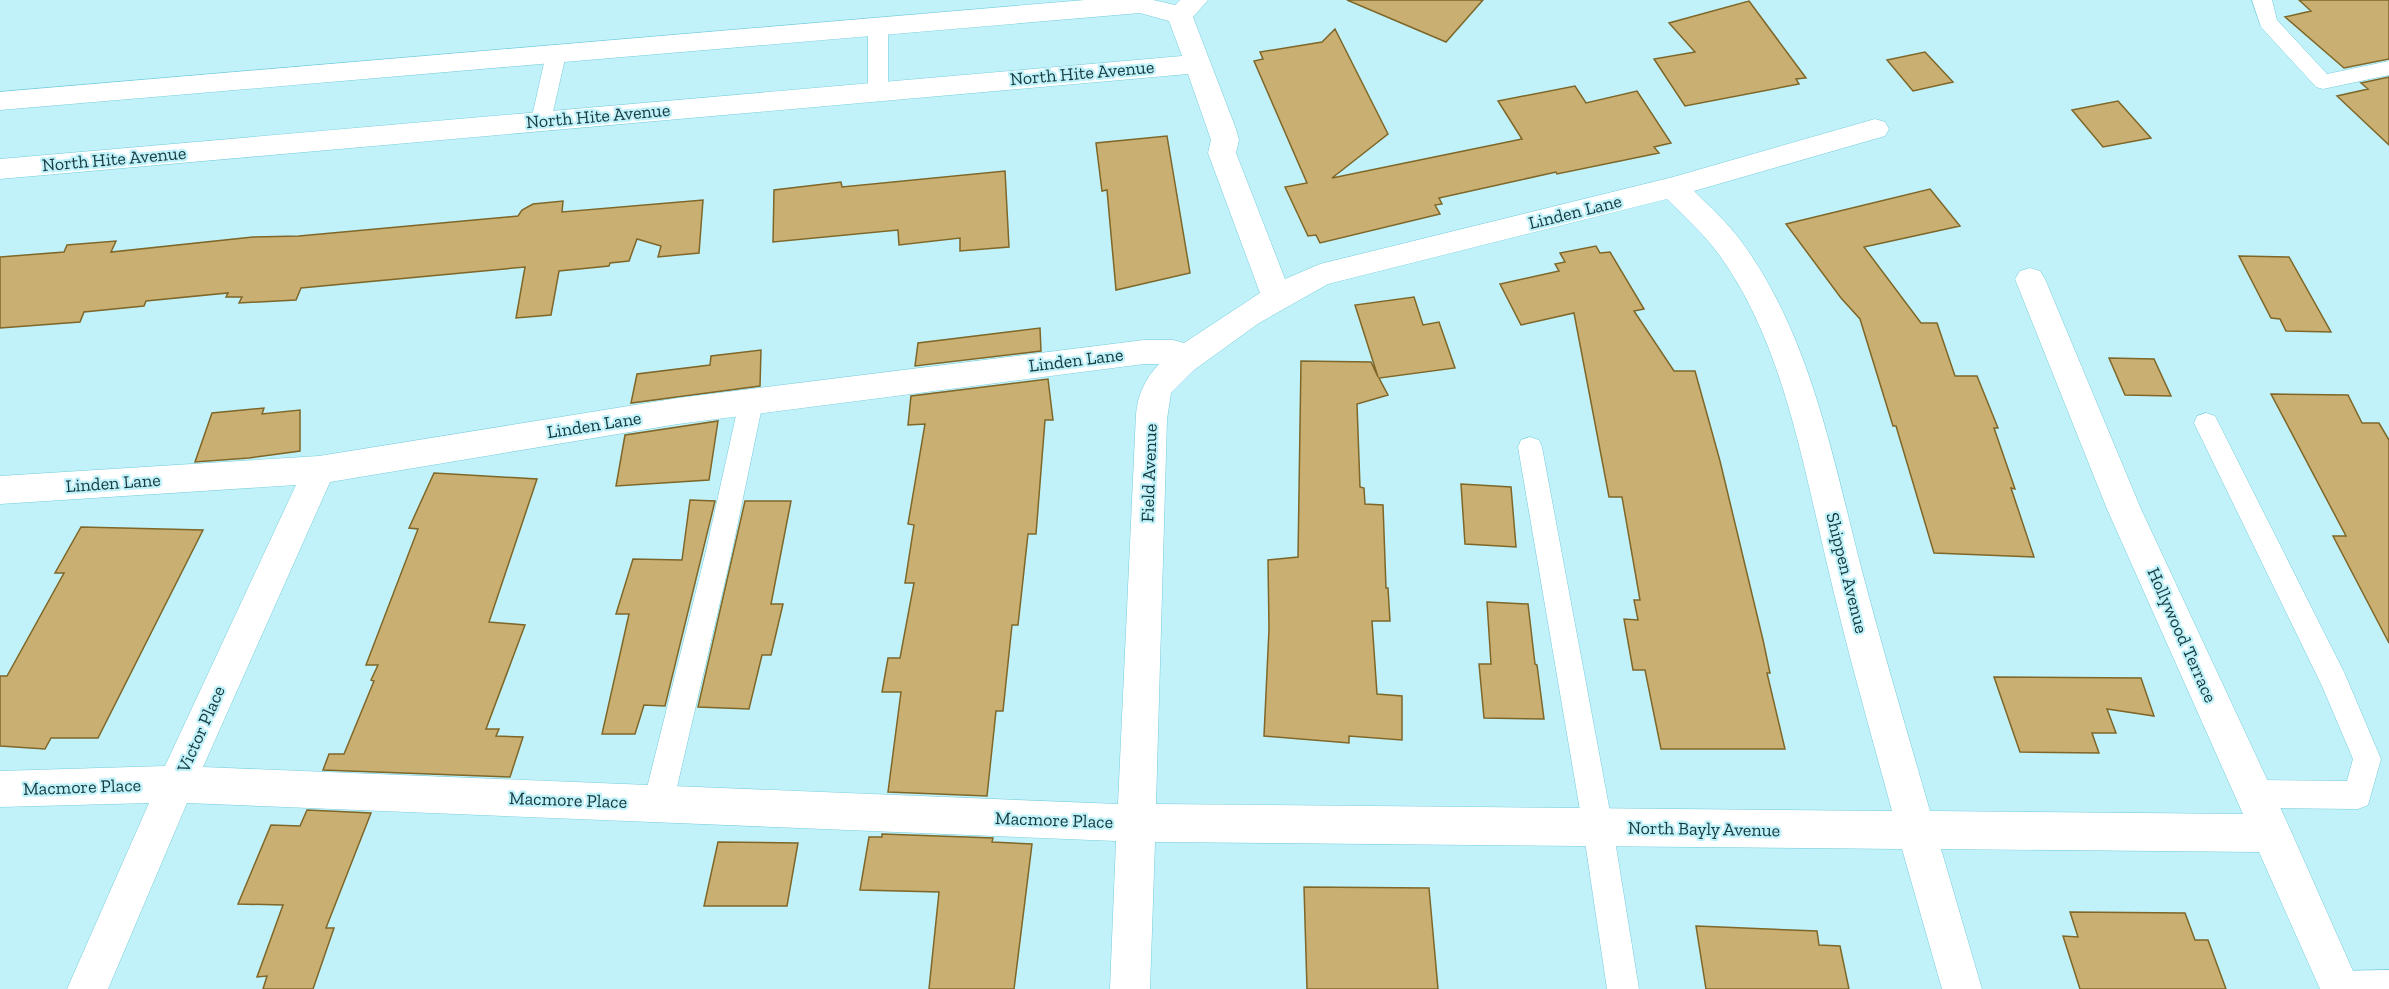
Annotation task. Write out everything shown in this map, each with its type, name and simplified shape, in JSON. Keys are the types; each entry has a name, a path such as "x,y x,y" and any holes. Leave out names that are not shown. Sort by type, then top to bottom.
{"street":[{"path":"0,101 1140,5 1189,28 1225,140 1222,153 1277,297"},
{"name":"North Hite Avenue","path":"0,169 878,91 1189,28"},
{"name":"Linden Lane","path":"1277,297 1320,275 1673,187 1875,129"},
{"name":"Shippen Avenue","path":"1673,187 1737,256 1767,307 1788,361 1821,471 1856,612 1962,989"},
{"name":"Hollywood Terrace","path":"2030,279 2124,509 2341,988"},
{"name":"Field Avenue","path":"1130,989 1150,419 1155,394 1160,384 1186,360 1255,310 1277,297"},
{"name":"Linden Lane","path":"0,490 318,470 667,413 1144,352 1173,352 1186,360"},
{"name":"Victor Place","path":"87,989 176,784 318,470"},
{"name":"Macmore Place","path":"0,789 176,784 1136,824"},
{"name":"North Bayly Avenue","path":"1136,824 2272,833"}],"lane":[{"path":"2262,0 2268,22 2323,82 2389,68"},
{"path":"878,91 879,26"},
{"path":"541,121 556,54"},
{"path":"658,804 719,551 751,402"},
{"path":"2206,423 2334,681 2367,759 2358,795 2254,794"},
{"path":"1530,447 1599,828 1623,989"},
{"path":"2341,988 2389,986"}],"building":[{"path":"1347,0 1483,0 1446,42"},
{"path":"2299,0 2389,0 2389,59 2344,68 2285,17 2311,11"},
{"path":"1749,1 1806,78 1796,79 1799,84 1685,106 1654,59 1695,52 1669,23"},
{"path":"1335,29 1388,134 1332,178 1522,139 1498,101 1575,86 1586,103 1637,91 1671,143 1654,147 1659,153 1557,174 1556,172 1439,198 1442,204 1435,205 1440,214 1320,243 1316,235 1308,236 1285,187 1307,183 1254,61 1263,59 1260,52 1322,42"},
{"path":"1925,52 1953,82 1913,91 1887,60"},
{"path":"2389,77 2389,145 2337,96 2368,89 2361,83"},
{"path":"2118,101 2151,138 2103,147 2072,110"},
{"path":"1167,136 1190,273 1116,290 1107,190 1102,191 1096,143"},
{"path":"1005,171 1009,247 960,251 960,238 899,245 898,230 773,242 774,190 841,182 842,187"},
{"path":"1930,189 1960,226 1864,247 1921,323 1937,323 1955,376 1977,376 1998,428 1994,428 2015,489 2011,488 2034,557 1934,553 1896,426 1893,426 1860,319 1841,298 1786,224"},
{"path":"703,200 699,253 658,257 661,246 637,239 629,261 610,263 609,266 559,271 551,315 516,318 525,267 301,288 296,300 239,303 242,297 226,297 228,293 146,301 144,306 84,312 80,322 0,328 0,257 64,252 67,245 116,241 111,252 253,237 299,236 518,216 522,210 533,204 563,201 562,212"},
{"path":"1596,246 1600,253 1610,252 1644,309 1634,311 1674,371 1695,371 1720,461 1763,640 1770,673 1767,673 1785,749 1661,749 1645,670 1633,670 1624,619 1638,620 1634,600 1640,600 1622,497 1609,497 1574,313 1521,325 1500,284 1559,271 1555,264 1565,262 1560,253"},
{"path":"2239,256 2289,257 2331,332 2286,331 2280,319 2271,318"},
{"path":"1414,297 1423,325 1439,322 1455,368 1379,378 1388,395 1357,404 1360,487 1364,488 1365,504 1383,505 1386,588 1388,588 1390,621 1372,621 1377,694 1402,696 1402,740 1349,736 1349,743 1264,736 1269,629 1268,560 1298,557 1301,361 1371,362 1378,377 1355,305"},
{"path":"1040,328 1041,351 915,366 918,343"},
{"path":"761,350 760,386 631,403 637,374 710,365 711,356"},
{"path":"2109,358 2154,359 2171,396 2125,395"},
{"path":"1048,379 1053,420 1045,420 1036,534 1028,534 1018,625 1012,625 1003,711 996,711 987,796 888,792 901,692 882,692 888,658 900,658 914,583 905,583 914,525 908,524 925,424 908,425 911,396"},
{"path":"2271,394 2348,395 2362,423 2379,423 2389,440 2389,643 2333,536 2346,536"},
{"path":"264,408 262,414 300,410 300,451 195,462 212,413"},
{"path":"718,421 709,480 616,486 625,435"},
{"path":"434,473 537,479 489,622 525,625 486,729 499,729 496,736 523,737 510,777 323,770 329,754 344,754 374,681 371,680 378,665 366,665 418,529 409,528"},
{"path":"1461,484 1511,487 1516,547 1465,544"},
{"path":"690,500 715,501 665,706 644,705 635,734 602,734 629,614 616,614 633,559 682,560"},
{"path":"745,501 791,501 771,604 783,604 771,655 762,655 749,709 698,707"},
{"path":"81,527 203,530 98,738 51,738 45,749 0,746 0,676 7,676 64,573 55,573"},
{"path":"1487,602 1528,604 1544,719 1484,718 1479,664 1491,664"},
{"path":"1994,677 2141,678 2154,716 2107,709 2116,733 2092,733 2099,753 2020,752"},
{"path":"307,810 371,813 326,928 334,928 313,989 263,989 267,976 257,977 283,905 238,904 271,825 300,826"},
{"path":"882,834 993,838 992,842 1032,844 1014,989 929,989 939,892 860,890 869,837 882,837"},
{"path":"718,842 798,843 787,906 704,906"},
{"path":"1304,887 1429,888 1438,989 1307,989"},
{"path":"2070,912 2185,913 2195,940 2208,940 2226,989 2080,989 2063,936 2078,937"},
{"path":"1696,926 1817,931 1819,945 1840,946 1849,989 1706,989"}]}
